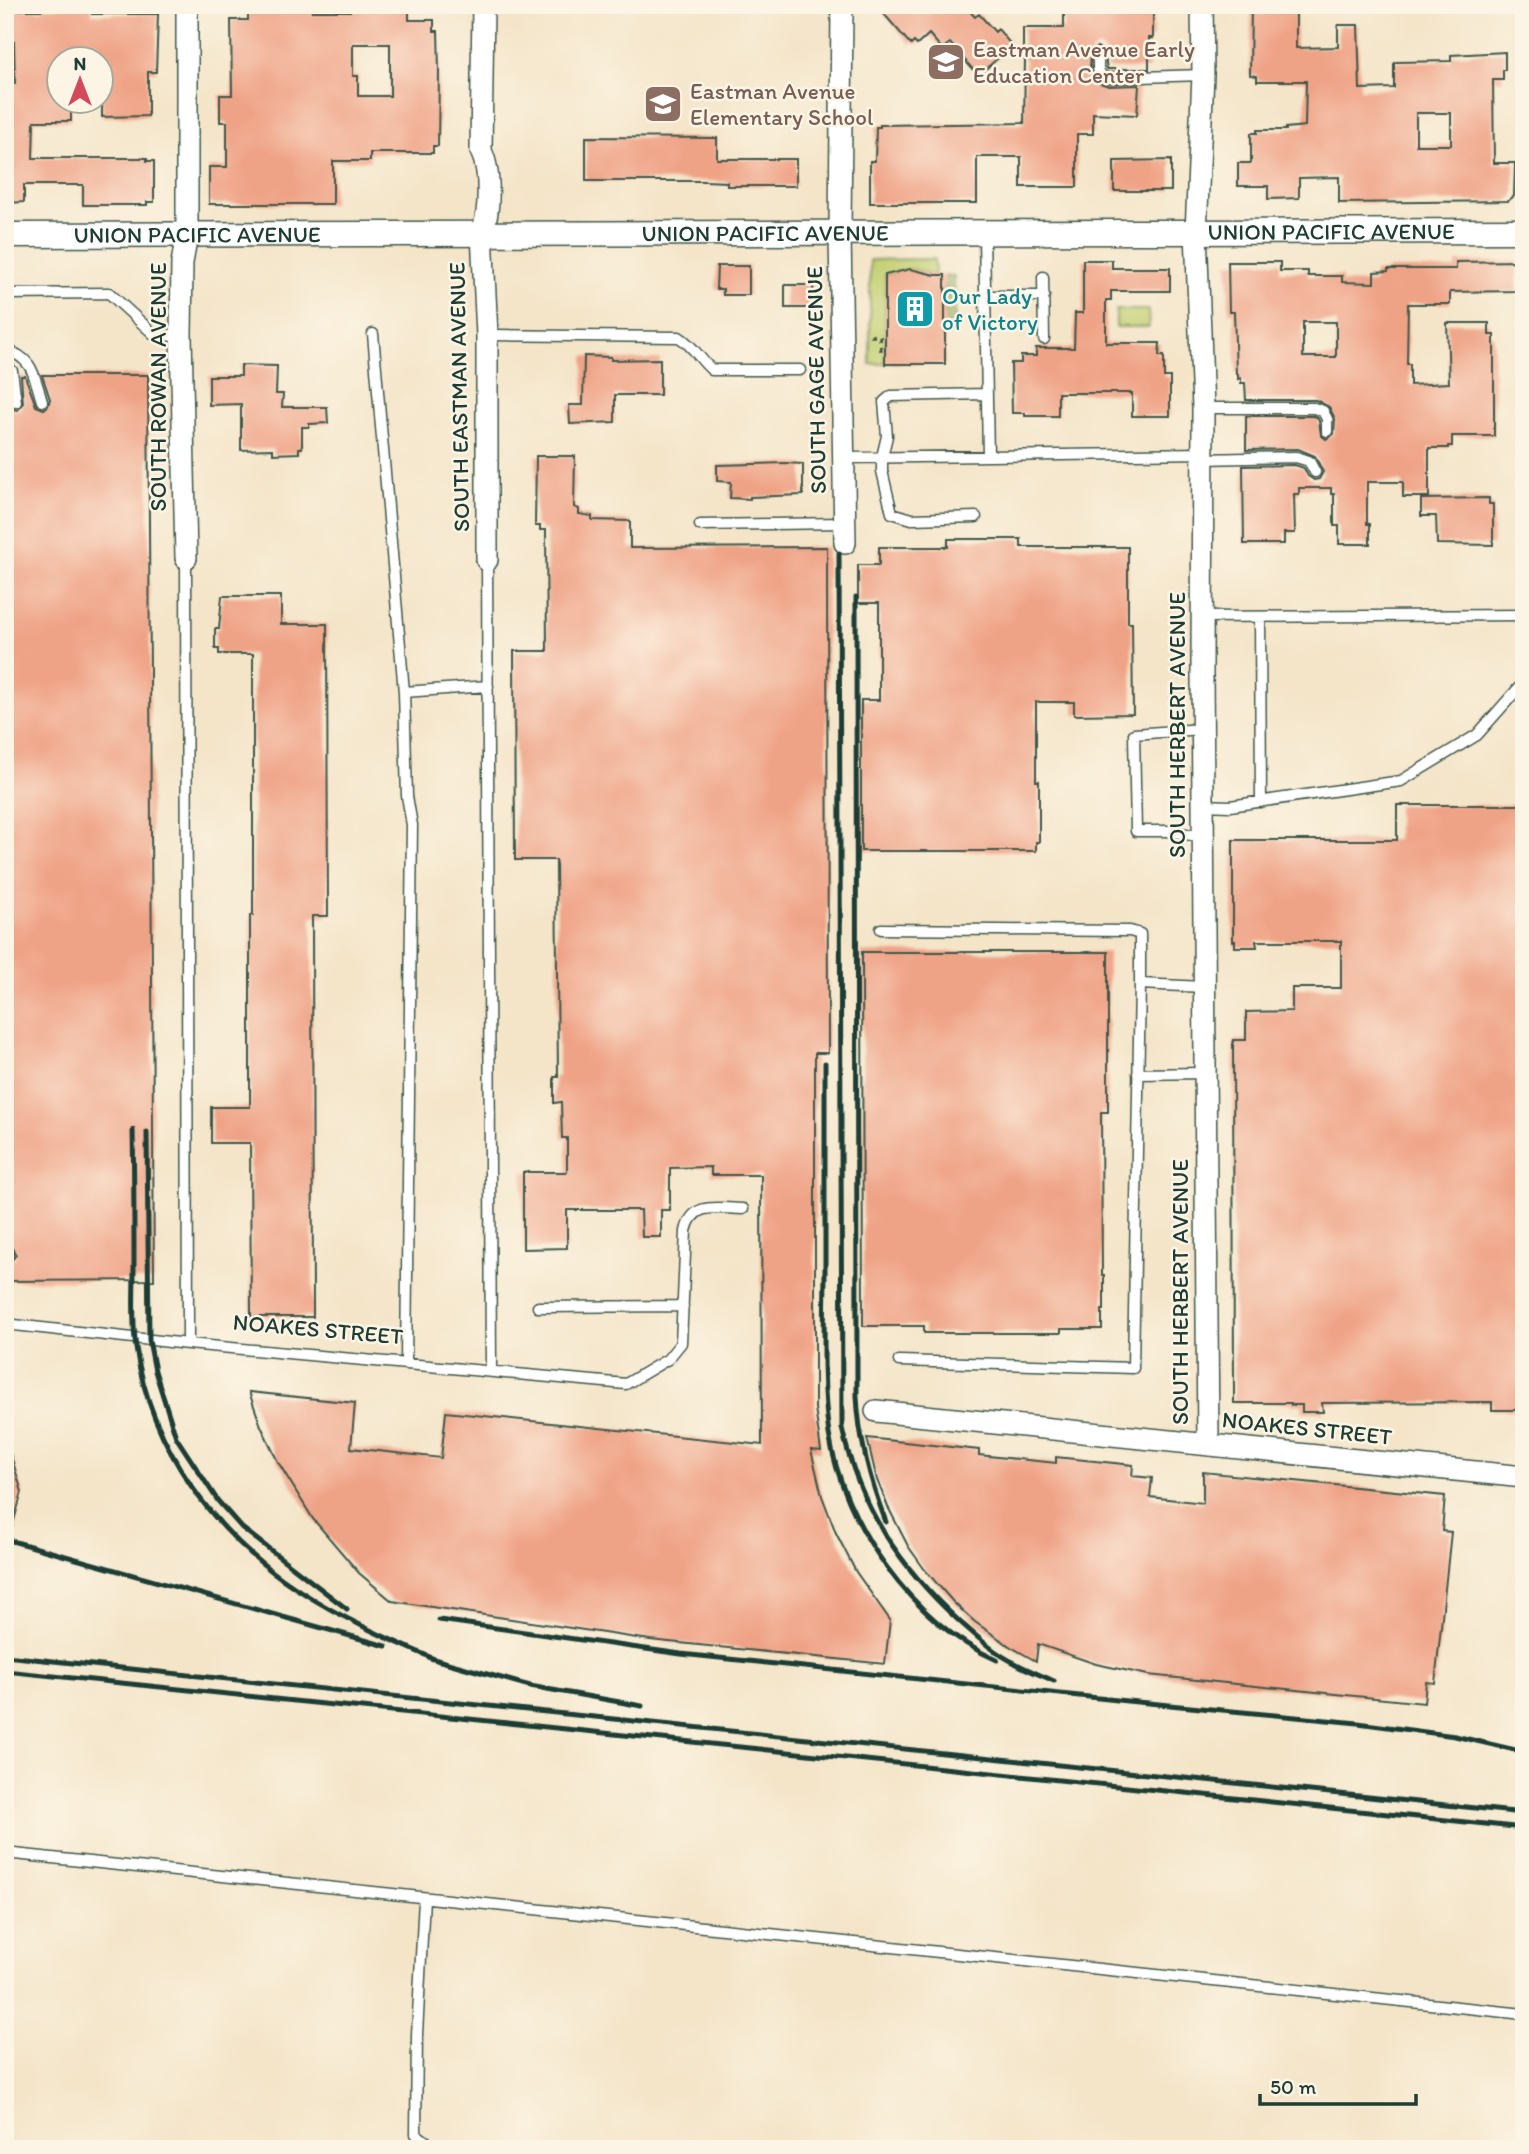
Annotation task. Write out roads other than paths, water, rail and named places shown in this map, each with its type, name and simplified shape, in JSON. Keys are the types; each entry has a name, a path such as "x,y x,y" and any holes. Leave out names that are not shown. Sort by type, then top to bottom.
{"street":[{"name":"SOUTH ROWAN AVENUE","path":"186,558 181,335 182,263 187,235 187,5"},
{"name":"SOUTH EASTMAN AVENUE","path":"483,5 481,151 475,162 475,199 476,219 482,233 487,335 487,560"},
{"name":"SOUTH GAGE AVENUE","path":"842,5 840,233 845,533"},
{"name":"SOUTH HERBERT AVENUE","path":"1202,5 1203,75 1196,232 1203,408 1202,729 1208,1444"},
{"name":"UNION PACIFIC AVENUE","path":"5,235 1524,231"},
{"name":"NOAKES STREET","path":"876,1411 1524,1477"}],"lane":[{"path":"1098,55 1101,76 1109,78 1203,75"},
{"path":"985,234 988,456"},
{"path":"1043,277 1044,339"},
{"path":"5,294 110,293 156,336 181,335"},
{"path":"986,296 1044,296"},
{"path":"373,334 404,692 407,796 412,825 406,1363"},
{"path":"487,335 679,337 692,345 712,370 800,370"},
{"path":"5,350 19,354 30,365 43,401"},
{"path":"5,363 12,371 16,401"},
{"path":"976,517 912,519 892,513 882,471 887,436 884,402 891,396 987,394"},
{"path":"1203,408 1314,408 1323,411 1327,431"},
{"path":"845,458 1297,457 1309,461 1315,472"},
{"path":"700,525 845,533"},
{"path":"186,558 188,1344"},
{"path":"487,560 491,1371"},
{"path":"1202,617 1524,615"},
{"path":"1260,617 1261,802"},
{"path":"1203,805 1230,806 1401,781 1477,735 1524,682"},
{"path":"404,692 488,686"},
{"path":"1202,729 1134,734 1136,831 1168,831 1203,836"},
{"path":"880,929 1129,931 1140,934 1133,1368 899,1361"},
{"path":"1140,984 1204,987"},
{"path":"1138,1074 1205,1073"},
{"path":"538,1307 683,1306 686,1231 689,1219 701,1209 743,1209"},
{"name":"NOAKES STREET","path":"5,1324 188,1344 626,1384 668,1359 681,1343 683,1306"},
{"path":"5,1853 1524,2014"},
{"path":"424,1898 417,2035 416,2134 436,2149"}],"railway":[{"path":"839,553 842,1428 849,1457 871,1510 918,1579 959,1621 993,1649 1020,1666 1054,1681"},
{"path":"856,597 857,1396 866,1460 886,1522"},
{"path":"825,1063 824,1371 829,1434 837,1468 849,1502 866,1536 911,1596 937,1622 966,1644 997,1660"},
{"path":"133,1130 136,1348 144,1385 171,1453 213,1515 267,1567 331,1610 439,1661"},
{"path":"147,1132 149,1340 155,1371 176,1437 218,1501 242,1528 347,1609"},
{"path":"5,1539 386,1646"},
{"path":"439,1620 681,1654 1358,1723 1455,1736 1524,1752"},
{"path":"5,1656 1524,1813"},
{"path":"430,1658 530,1686 642,1706"},
{"path":"5,1671 1524,1828"}],"place":[{"name":"Eastman Avenue Early Education Center","path":"946,62"},
{"name":"Eastman Avenue Elementary School","path":"663,104"},
{"name":"Our Lady of Victory","path":"915,309"}]}
